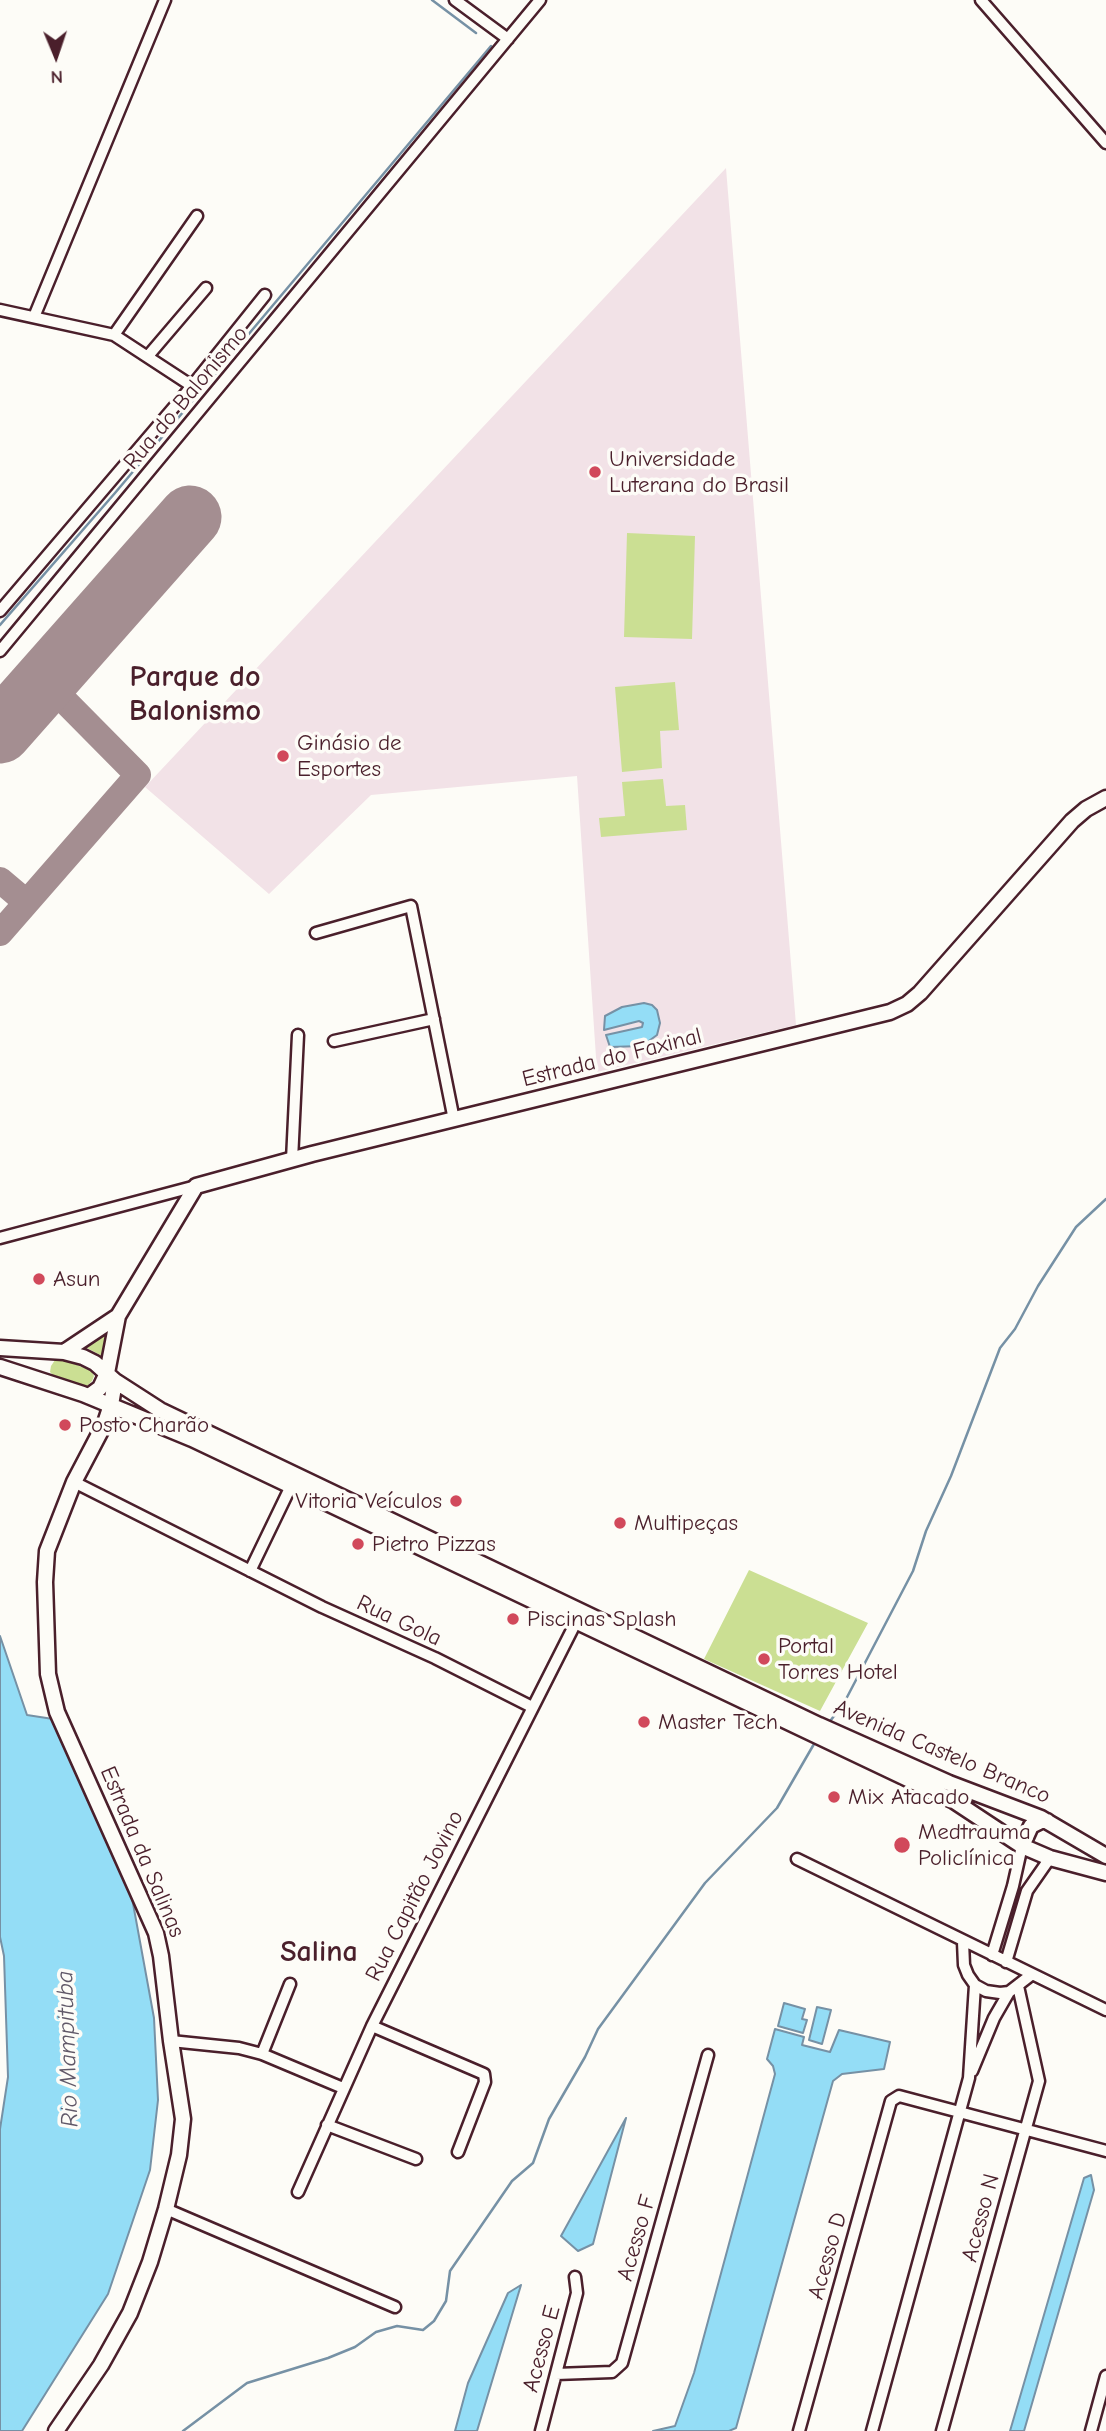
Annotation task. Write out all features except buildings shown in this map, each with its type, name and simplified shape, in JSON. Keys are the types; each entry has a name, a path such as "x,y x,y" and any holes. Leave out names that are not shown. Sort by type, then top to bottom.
{"main road":[{"name":"Estrada do Faxinal","path":"196,1185 890,1012 907,1004 920,993 1072,821 1106,797"},
{"path":"42,1381 38,1372 45,1355 60,1352 118,1316 196,1185"},
{"name":"Estrada da Salinas","path":"56,2431 101,2365 130,2313 150,2262 166,2209 179,2155 183,2119 156,1933 57,1712 48,1674 45,1568 47,1551 74,1482 99,1437 111,1405 111,1377 118,1316"},
{"name":"Avenida Castelo Branco","path":"0,1348 60,1352 83,1357 160,1410 819,1724 949,1783 1053,1825 1106,1856"},
{"name":"Avenida Castelo Branco","path":"0,1367 89,1396 192,1439 954,1801 1022,1846 1049,1858 1106,1873"},
{"path":"89,1396 97,1392 111,1377"},
{"path":"1022,1846 1031,1826 1041,1821 1053,1825 1060,1844 1049,1858"}],"street":[{"path":"34,317 165,0"},
{"path":"455,0 508,39"},
{"name":"Rua do Balonismo","path":"0,651 540,0"},
{"path":"981,0 1106,143"},
{"path":"114,335 197,216"},
{"path":"148,356 206,288"},
{"name":"Rua do Balonismo","path":"0,611 192,386 265,295"},
{"path":"0,310 114,335 192,386"},
{"path":"316,933 411,906 454,1120"},
{"path":"334,1041 434,1019"},
{"path":"292,1160 298,1035"},
{"path":"0,1238 196,1185"},
{"name":"Rua Gola","path":"74,1482 322,1607 435,1658 532,1707"},
{"path":"250,1571 290,1486"},
{"name":"Rua Capitão Jovino","path":"298,2192 372,2026 576,1622"},
{"path":"992,1955 1022,1846"},
{"path":"1006,1962 1027,1891 1049,1858"},
{"path":"797,1859 1106,2010"},
{"path":"1013,1886 1027,1891"},
{"path":"963,1942 964,1965 975,1985 969,2078"},
{"path":"872,2431 969,2078 994,2018 1014,1989 1031,1975"},
{"path":"262,2054 290,1984"},
{"path":"975,1985 1000,1993 1014,1989"},
{"name":"Acesso N","path":"942,2431 1039,2081 1014,1989"},
{"path":"372,2026 484,2074 485,2082 458,2152"},
{"path":"171,2041 262,2054 343,2088"},
{"name":"Acesso F","path":"556,2374 612,2372 622,2363 708,2055"},
{"name":"Acesso D","path":"799,2431 891,2101 899,2096 961,2111"},
{"path":"961,2111 1106,2151"},
{"path":"327,2125 416,2160"},
{"path":"166,2209 395,2307"},
{"name":"Acesso E","path":"541,2431 577,2293 575,2277"},
{"path":"1091,2431 1106,2376"}],"shaded area":[{"name":"Universidade Luterana do Brasil","path":"726,168 796,1025 597,1072 577,776 371,795 269,894 145,787"}],"green space":[{"path":"627,533 695,536 692,639 624,637"},
{"path":"675,682 679,730 660,731 662,768 622,772 615,687"},
{"path":"663,779 666,806 685,805 687,830 601,837 599,818 625,816 622,782"},
{"path":"109,1332 106,1358 83,1346"},
{"path":"60,1359 91,1370 94,1376 92,1381 87,1386 80,1386 54,1376 50,1372 51,1366 55,1360"},
{"path":"749,1570 868,1623 820,1711 704,1659"}],"water":[{"path":"644,1003 657,1010 660,1023 657,1035 642,1046 610,1047 606,1035 642,1027 643,1023 639,1021 604,1030 605,1016 622,1007"},
{"name":"Rio Mampituba","path":"0,1636 27,1715 53,1719 132,1898 154,2018 158,2100 150,2170 108,2294 22,2431 0,2431 0,2129 8,2077 4,1956 0,1937"},
{"path":"784,2003 805,2009 802,2019 807,2020 803,2033 778,2026"},
{"path":"817,2007 831,2010 822,2044 809,2040"},
{"path":"775,2029 804,2037 802,2045 830,2052 839,2030 890,2042 884,2069 842,2074 833,2081 736,2428 729,2431 653,2431 675,2426 694,2373 775,2074 767,2059"},
{"path":"626,2118 593,2244 578,2251 561,2236"},
{"path":"1091,2175 1094,2190 1024,2431 1010,2431 1084,2178"},
{"path":"521,2285 477,2431 455,2431 468,2383 508,2293"}],"waterway":[{"path":"432,0 476,33"},
{"path":"0,625 115,493 491,46"},
{"path":"831,1720 845,1701 913,1571 926,1531 951,1476 1000,1348 1015,1329 1038,1286 1076,1227 1106,1199"},
{"path":"183,2431 247,2383 328,2358 355,2347 376,2332 397,2326 423,2330 434,2321 446,2301 450,2271 512,2181 533,2163 549,2119 598,2029 705,1883 777,1808 814,1744"}],"taxiway":[{"path":"0,933 138,775 45,681"},
{"path":"0,880 26,902"}],"runway":[{"path":"0,732 190,517"}],"place":[{"name":"Universidade Luterana do Brasil","path":"595,472"},
{"name":"Ginásio de Esportes","path":"283,756"},
{"name":"Asun","path":"39,1279"},
{"name":"Posto Charão","path":"65,1425"},
{"name":"Vitoria Veículos","path":"456,1501"},
{"name":"Multipeças","path":"620,1523"},
{"name":"Pietro Pizzas","path":"358,1544"},
{"name":"Piscinas Splash","path":"513,1619"},
{"name":"Portal Torres Hotel","path":"764,1659"},
{"name":"Master Tech","path":"644,1722"},
{"name":"Mix Atacado","path":"834,1797"},
{"name":"Medtrauma Policlínica","path":"902,1845"}],"district":[{"name":"Parque do Balonismo","path":"195,695"},
{"name":"Salina","path":"319,1953"}]}
